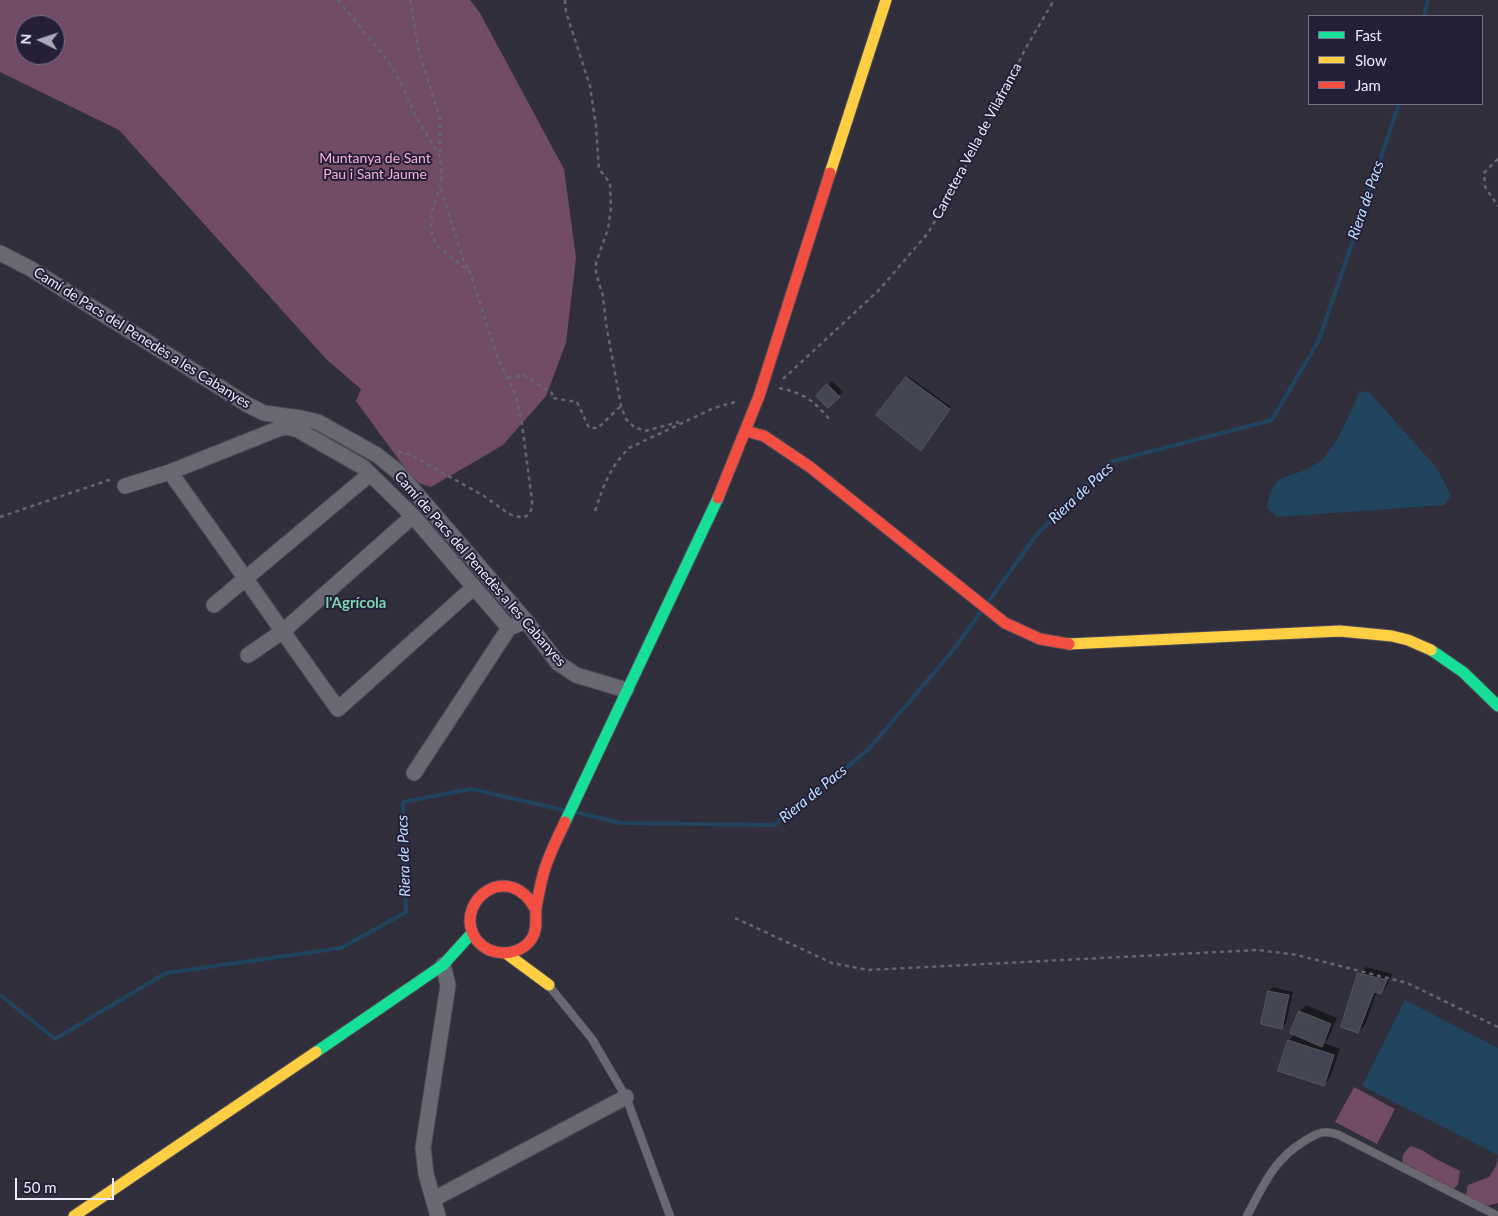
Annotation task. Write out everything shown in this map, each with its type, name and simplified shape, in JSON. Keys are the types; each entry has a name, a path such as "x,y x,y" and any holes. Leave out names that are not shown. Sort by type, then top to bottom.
{"main road":[{"path":"536,910 546,863 574,800 708,520 746,431 759,396 886,0"},
{"path":"746,431 764,436 810,467 1005,623 1030,636 1056,644 1117,643 1340,631 1363,632 1394,637 1441,655 1470,677 1498,706"},
{"path":"525,882 529,898 536,910 538,921 533,944 507,954 483,952 472,933 470,914 478,898 488,889 525,882 546,863"},
{"path":"74,1216 321,1050 443,965 472,933"},
{"path":"507,954 549,985"},
{"path":"443,965 461,959"},
{"path":"542,967 549,985"}],"street":[{"name":"Camí de Pacs del Penedès a les Cabanyes","path":"0,253 31,269 248,405 264,413 318,422 377,455 397,471 526,621 558,663 576,675 626,690"},
{"path":"125,486 170,472 278,429 287,427 298,430 363,467 414,516 509,628"},
{"path":"170,472 338,709 474,587"},
{"path":"214,605 370,474"},
{"path":"248,655 282,632 414,516"},
{"path":"414,773 509,628 526,621"},
{"path":"438,1216 426,1174 424,1148 448,984 443,965"},
{"path":"434,1199 626,1097"}],"lane":[{"path":"549,985 592,1039 626,1097 670,1216"},
{"path":"1247,1216 1267,1178 1281,1158 1315,1134 1328,1131 1339,1134 1498,1216"}],"path":[{"path":"338,0 389,62 404,89 415,116 440,157"},
{"path":"410,0 419,52 440,118 442,174 432,212 432,235 437,246 470,272"},
{"path":"565,0 566,12 590,86 596,126 599,169 610,183 611,208 608,229 596,263 596,273 603,296 606,324 621,406 626,419 634,427 645,431 666,424 686,421 714,408 759,396 773,386 795,391 815,403 830,420"},
{"name":"Carretera Vella de Vilafranca","path":"779,382 790,374 879,290 928,233 957,183 1027,46 1054,0"},
{"path":"1498,159 1484,173 1485,187 1498,206"},
{"path":"377,455 390,452 409,454 484,496 509,514 523,518 532,510 522,424 516,396 492,341 440,187"},
{"path":"508,378 524,375 552,393 552,398 577,402 589,428 598,428 621,406"},
{"path":"595,511 609,472 618,458 629,448 714,408"},
{"path":"735,918 832,963 868,970 1258,950 1298,955 1407,983 1498,1027"}],"green space":[{"name":"Muntanya de Sant Pau i Sant Jaume","path":"0,0 470,0 480,13 564,169 576,258 566,343 546,396 503,445 431,487 415,482 356,401 361,389 327,360 119,130 0,72"},
{"path":"1354,1087 1395,1109 1377,1144 1335,1122"},
{"path":"1411,1146 1460,1171 1458,1184 1454,1189 1444,1188 1403,1167 1403,1155"},
{"path":"1498,1158 1498,1203 1482,1207 1465,1199 1468,1185 1489,1177 1496,1166"}],"water":[{"path":"1360,391 1370,393 1436,467 1451,495 1444,505 1277,517 1267,508 1273,487 1282,478 1304,470 1322,460 1340,434"},
{"path":"1405,1000 1498,1048 1498,1155 1362,1086"}],"building":[{"path":"906,377 950,409 921,451 876,415"},
{"path":"827,384 840,397 828,408 816,396"},
{"path":"1358,973 1387,980 1381,994 1374,992 1358,1033 1341,1027"},
{"path":"1268,991 1289,995 1282,1029 1261,1024"},
{"path":"1299,1011 1331,1024 1322,1047 1290,1033"},
{"path":"1288,1040 1334,1055 1324,1086 1278,1071"}],"waterway":[{"name":"Riera de Pacs","path":"1424,15 1428,0"},
{"name":"Riera de Pacs","path":"989,601 1037,534 1110,462 1272,420 1319,340 1399,105"},
{"name":"Riera de Pacs","path":"575,812 621,823 774,825 868,750 951,653 981,612"},
{"name":"Riera de Pacs","path":"0,995 55,1039 166,973 341,948 406,912 403,802 471,789 564,810"}],"traffic: fast":[{"path":"565,822 718,498"},
{"path":"1431,650 1463,672 1498,706"},
{"path":"316,1052 443,965 472,933"}],"traffic: slow":[{"path":"830,173 886,0"},
{"path":"1069,644 1340,631 1392,636 1408,640 1431,650"},
{"path":"507,954 549,985"},
{"path":"74,1216 316,1052"}],"traffic: jam":[{"path":"718,498 759,396 830,173"},
{"path":"746,431 764,436 810,467 1005,623 1040,639 1069,644"},
{"path":"536,910 525,895 513,887 500,886 488,890 479,898 472,909 470,921 473,934 485,948 501,953 516,951 529,942 535,931 536,923 536,912 536,908 545,868 565,822"}],"district":[{"name":"l'Agrícola","path":"356,603"}]}
